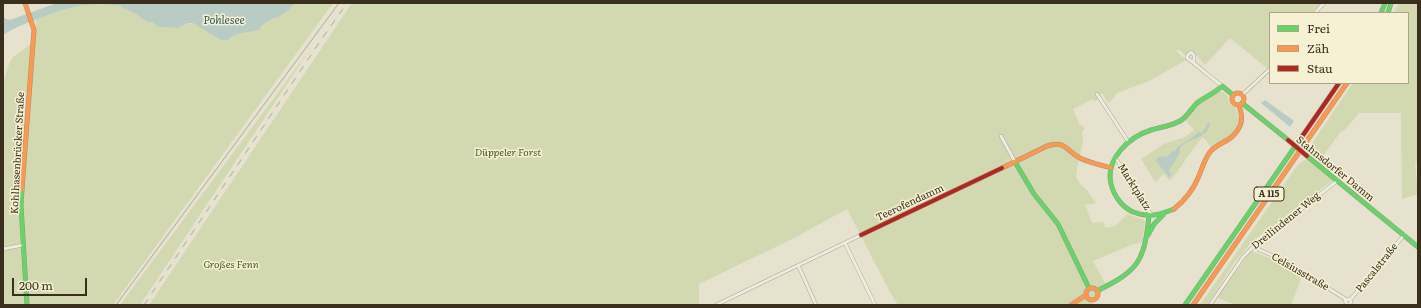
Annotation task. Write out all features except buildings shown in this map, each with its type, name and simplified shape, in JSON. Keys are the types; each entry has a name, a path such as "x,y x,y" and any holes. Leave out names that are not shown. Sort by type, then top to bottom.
{"main road":[{"name":"Kohlhasenbrücker Straße","path":"26,3 34,26 21,206 27,305"},
{"name":"A 115","path":"1185,305 1338,84"},
{"name":"A 115","path":"1192,305 1346,84"},
{"path":"1164,214 1151,216 1131,212 1117,199 1111,184 1111,168 1116,157 1128,143 1152,129 1180,122 1196,104 1206,96 1214,93 1222,86 1233,95"},
{"path":"1147,237 1154,224 1164,214 1175,208 1194,187 1207,156 1214,148 1224,143 1241,124 1243,115 1241,104 1244,99 1242,95 1238,93 1233,95"},
{"path":"1233,95 1232,102 1235,105 1241,104"},
{"name":"Stahnsdorfer Damm","path":"1241,104 1288,140 1418,247"},
{"path":"1243,115 1250,111"},
{"name":"Teerofendamm","path":"861,235 1056,143 1064,146 1080,158 1111,168"},
{"path":"1015,162 1034,194 1058,224 1089,288"},
{"path":"1097,291 1122,279 1132,271 1141,260 1151,216"},
{"path":"1089,288 1095,288 1097,291"},
{"path":"1071,305 1086,295 1089,288"},
{"path":"1094,299 1097,296 1097,291"},
{"path":"1086,295 1088,298 1094,299"},
{"path":"1094,299 1097,305"}],"street":[{"path":"1316,12 1324,3"},
{"path":"1194,63 1222,86"},
{"path":"1242,95 1269,70"},
{"path":"1097,94 1128,143"},
{"path":"1002,136 1015,162"},
{"name":"Marktplatz","path":"1116,157 1151,216"},
{"name":"Dreilindener Weg","path":"1210,305 1243,257 1254,246 1337,180"},
{"name":"Teerofendamm","path":"716,305 861,235"},
{"name":"Pascalstraße","path":"1348,300 1404,235"},
{"path":"845,243 875,305"},
{"path":"3,249 24,245"},
{"name":"Celsiusstraße","path":"1254,246 1285,261 1348,300"},
{"path":"798,265 816,305"},
{"path":"1348,300 1350,305"}],"green space":[{"path":"296,3 333,3 113,305 3,305 3,85 7,69 12,58 35,41 36,19 78,6 98,4 121,6 147,22 152,22 158,27 172,28 193,23 215,36 228,40 239,34 259,30 265,23 282,15"},
{"name":"Düppeler Forst","path":"352,3 1321,3 1313,12 1269,12 1268,69 1230,38 1205,65 1191,49 1185,55 1178,49 1176,51 1186,60 1149,81 1117,93 1108,103 1102,93 1100,98 1094,101 1093,99 1073,109 1079,124 1085,128 1082,133 1083,141 1076,177 1096,203 1085,205 1092,223 1103,222 1106,228 1115,226 1127,214 1144,220 1145,222 1142,242 1093,261 1106,285 1098,288 1089,285 1084,296 1086,299 1091,301 1093,305 898,305 847,209 794,238 699,284 699,305 149,305"},
{"path":"1399,3 1418,3 1418,162 1415,163 1418,194 1402,199 1401,113 1359,113 1344,131 1342,130 1320,160 1330,171 1309,153 1313,142 1352,84 1409,84 1409,12 1394,12"},
{"path":"309,51 140,305 120,305"},
{"path":"1219,91 1226,94 1230,104 1236,109 1240,121 1235,130 1225,140 1212,148 1203,137 1194,147 1170,181 1164,174 1155,182 1141,159 1164,144 1185,137 1194,130 1185,120 1200,103"},
{"path":"1306,159 1333,180 1252,242 1234,263 1207,305 1200,305 1297,166"},
{"path":"1251,251 1280,262 1302,275 1291,305 1236,305 1218,298"},
{"path":"1092,288 1097,293 1092,298 1087,293"}],"water":[{"name":"Pohlesee","path":"57,3 296,3 282,15 265,23 259,30 238,34 228,40 221,40 193,23 177,28 158,27 152,22 147,22 121,6 99,4 79,6 50,14 21,25 3,35 3,17 10,20"},
{"path":"1265,100 1294,121 1290,127 1261,103"},
{"path":"1208,123 1210,123 1205,133 1183,144 1180,148 1179,154 1169,170 1171,175 1169,177 1156,161 1157,158 1162,156 1166,157 1173,150 1175,151 1177,149 1176,148 1198,132 1202,133"}],"tram line":[{"path":"116,305 339,3"}],"railway":[{"path":"144,305 347,3"}],"traffic: fast":[{"path":"1381,12 1385,3"},
{"path":"1388,12 1391,3"},
{"path":"1174,209 1163,213 1144,215 1133,212 1125,207 1116,197 1111,184 1110,175 1115,158 1120,150 1143,133 1180,121 1197,103 1222,86 1233,95"},
{"path":"1242,103 1288,140"},
{"path":"1185,305 1301,138"},
{"path":"1307,156 1418,247"},
{"path":"1015,162 1034,194 1058,224 1089,288"},
{"path":"22,189 21,205 27,305"},
{"path":"1148,235 1154,224 1163,215"},
{"path":"1097,291 1122,277 1137,263 1145,244 1149,216"}],"traffic: slow":[{"path":"22,189 34,30 25,3"},
{"path":"1193,305 1346,84"},
{"path":"1236,93 1240,93 1244,99 1240,105 1236,105 1232,101 1232,97 1236,93"},
{"path":"1174,209 1185,199 1194,187 1210,152 1217,146 1230,139 1237,131 1241,121 1239,105"},
{"path":"1002,168 1047,146 1058,144 1062,145 1084,160 1111,168"},
{"path":"1092,288 1096,290 1098,294 1096,298 1092,300 1088,298 1086,294 1088,290 1092,288"},
{"path":"1071,305 1086,295"}],"traffic: jam":[{"path":"1301,138 1338,84"},
{"path":"1288,140 1307,156"},
{"path":"861,235 1002,168"}],"park label":[{"name":"Großes Fenn","path":"231,265"}]}
